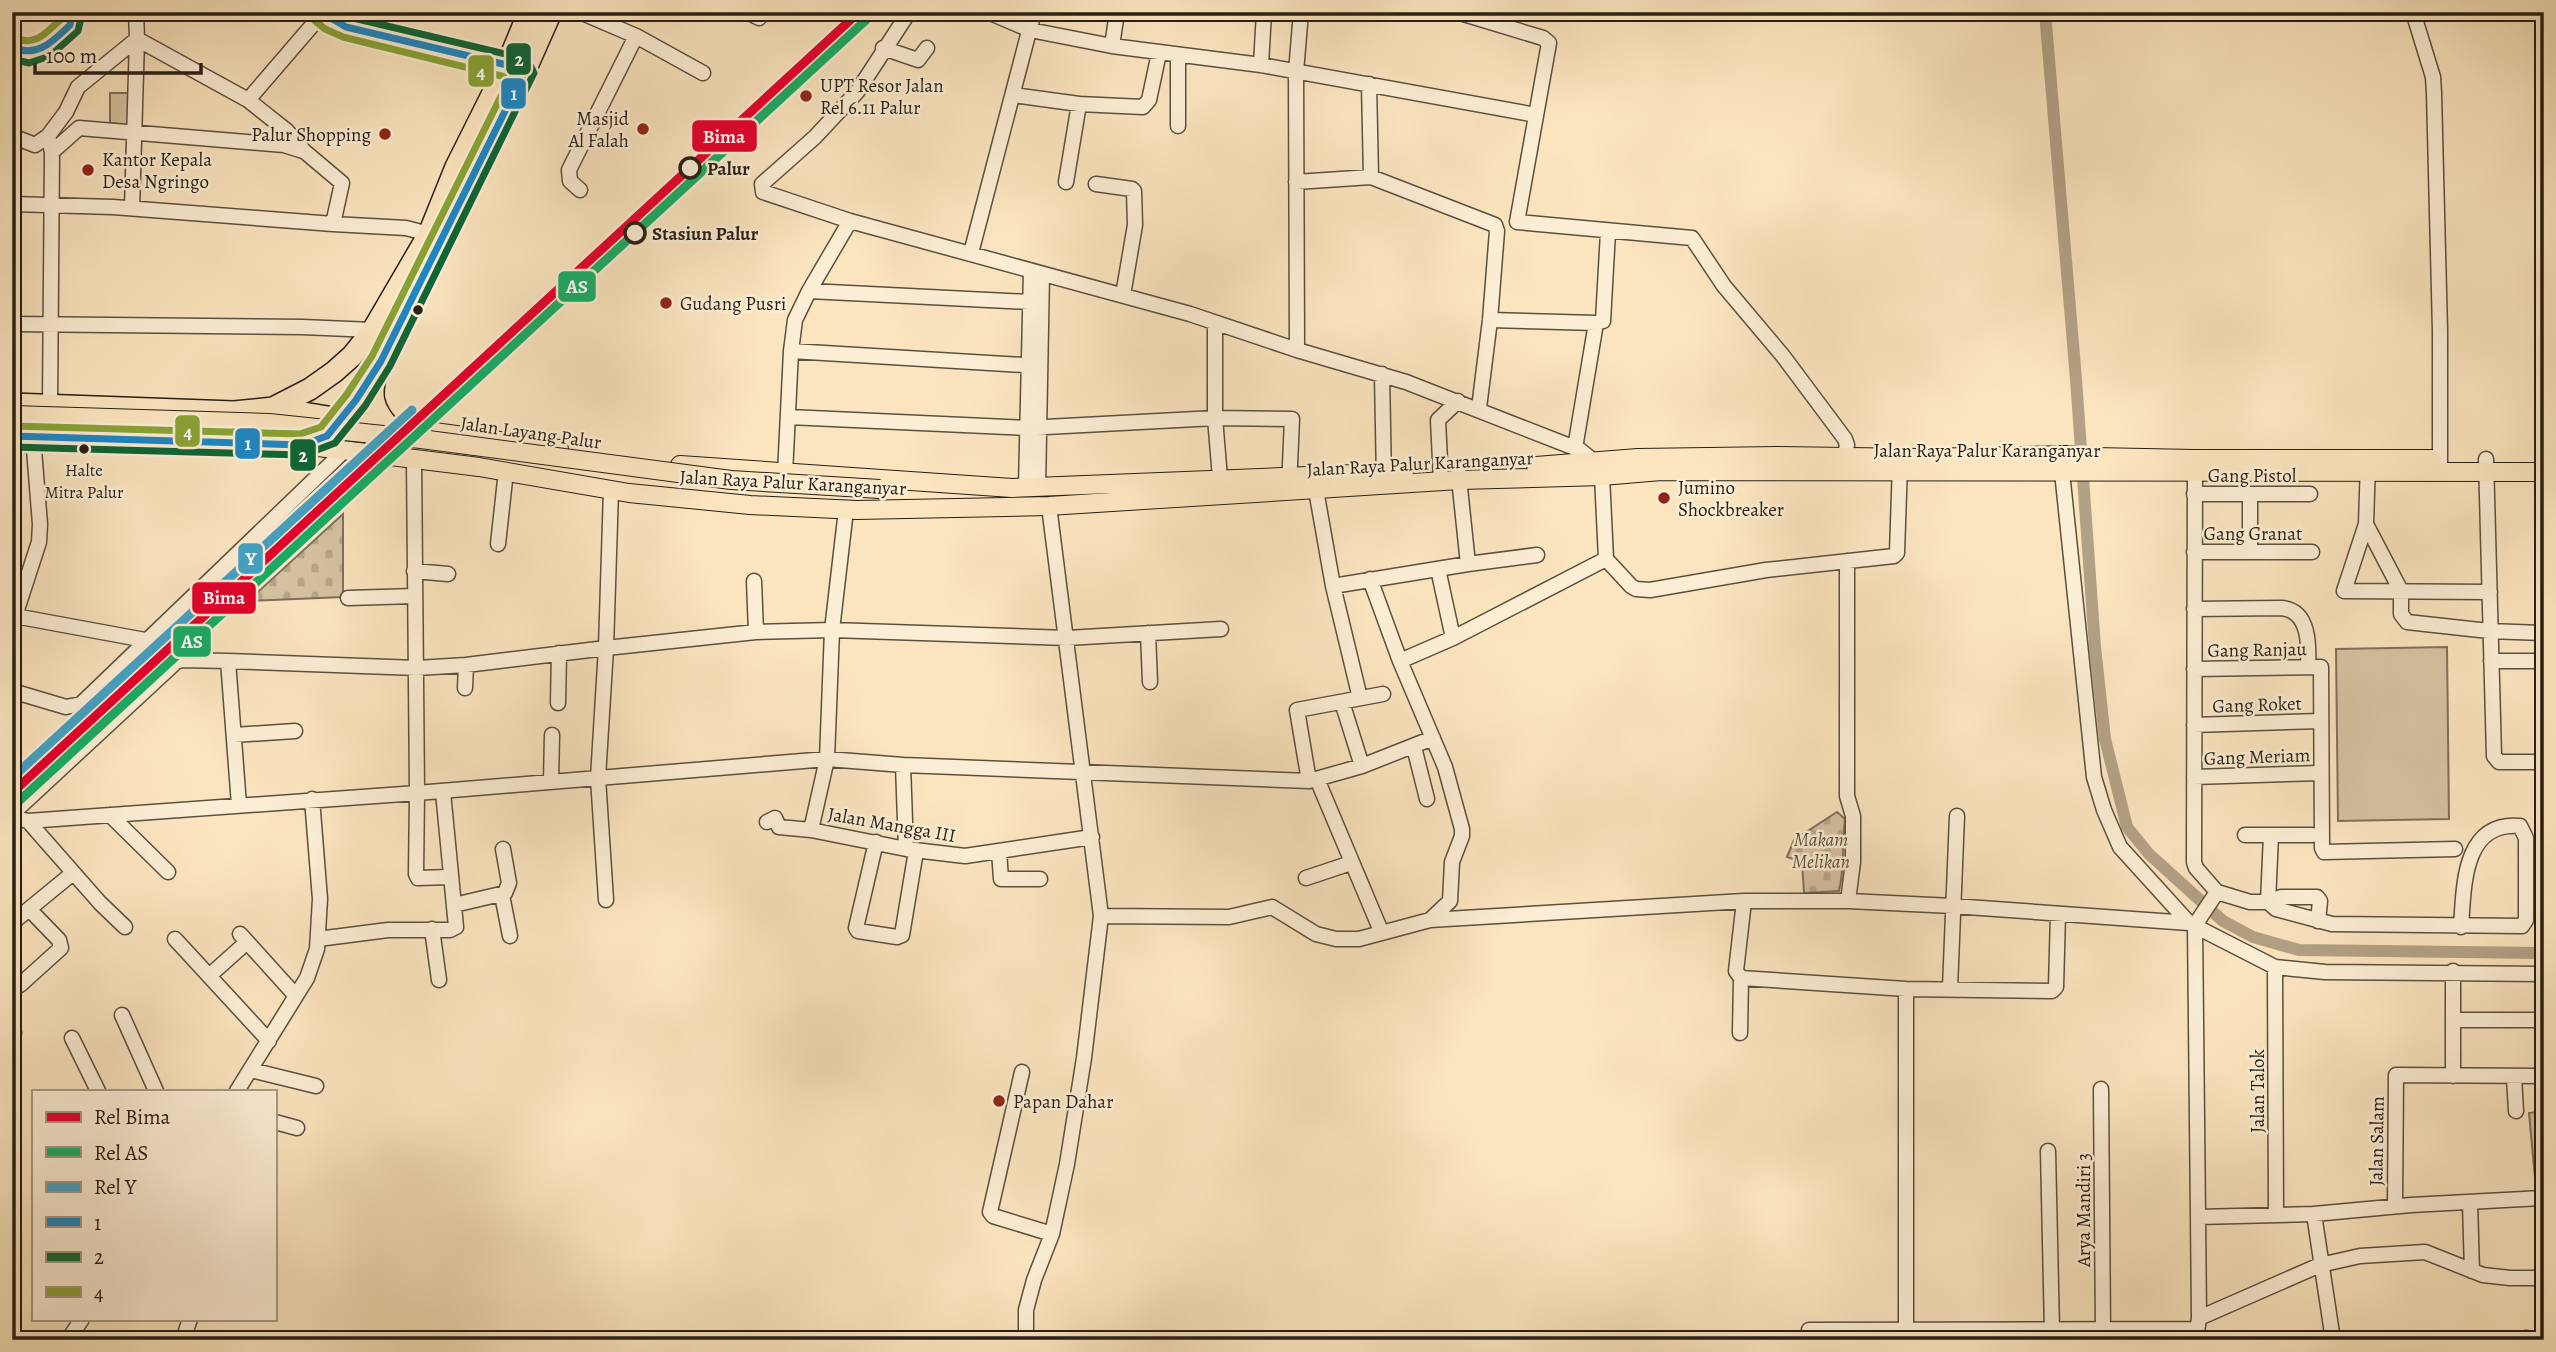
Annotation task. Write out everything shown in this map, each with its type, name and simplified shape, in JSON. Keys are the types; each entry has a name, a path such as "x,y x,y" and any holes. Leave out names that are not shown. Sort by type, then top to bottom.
{"highway":[{"path":"388,426 377,414 372,398 374,380 516,69 529,12"},
{"path":"267,444 261,424 273,408 310,389 334,372 352,356 373,330 429,234 456,167 551,12"},
{"path":"23,437 302,445 327,436 356,400 381,361"},
{"path":"12,404 234,412 273,408 340,419"},
{"path":"231,442 238,436 241,426 239,417 234,412"}],"main road":[{"name":"Jalan Layang Palur","path":"12,415 269,423 421,439 747,482 976,502 998,508"},
{"name":"Jalan Raya Palur Karanganyar","path":"340,419 616,458 785,474 1003,488 1221,488"},
{"name":"Jalan Layang Palur","path":"12,424 212,429 308,435 719,490 879,494 1003,488"},
{"path":"479,467 473,457 478,443 484,438"},
{"name":"Jalan Raya Palur Karanganyar","path":"302,445 479,467 611,490 750,505 846,510 1049,506 1221,488 1599,470 1661,471 1842,464 2486,465 2544,460"},
{"name":"Jalan Raya Palur Karanganyar","path":"2486,465 2544,471"}],"street":[{"path":"132,208 136,133 136,12"},
{"path":"580,12 636,36 703,73"},
{"path":"747,12 759,18 762,12"},
{"path":"909,12 883,48 857,92 761,187 763,192 850,221 1123,295 1382,374 1479,408 1575,448 1599,470 1606,559 1631,586 1642,590 1766,570 1896,554 1900,464"},
{"path":"988,12 1030,30 1112,46 1261,65 1536,115"},
{"path":"971,253 1034,12"},
{"path":"1112,46 1117,12"},
{"path":"1261,65 1264,12"},
{"path":"1297,349 1296,72 1301,12"},
{"path":"1457,12 1543,38 1549,43 1517,222 1692,238 1724,286 1783,356 1845,439 1847,444 1842,464"},
{"path":"2413,12 2433,77 2434,93 2440,331 2440,465"},
{"path":"248,100 322,13 346,27 516,69"},
{"path":"580,190 568,178 569,170 636,36"},
{"path":"137,40 248,100 287,131 304,151 342,183 333,224"},
{"path":"12,136 36,145 48,136 66,112 78,87 137,40"},
{"path":"883,48 918,60 927,48"},
{"path":"1013,95 1079,104 1136,108 1147,105 1159,53"},
{"path":"1178,56 1178,126"},
{"path":"1369,84 1371,177"},
{"path":"1066,182 1079,104"},
{"path":"52,152 79,128 284,145 304,151"},
{"path":"48,136 52,152 50,404"},
{"path":"1296,182 1371,177 1494,225 1497,231 1490,320 1479,408"},
{"path":"1096,184 1132,188 1134,191 1135,225 1123,295"},
{"path":"12,204 132,208 406,228 429,234"},
{"path":"785,474 795,320 850,221"},
{"path":"1490,320 1596,323 1604,319 1608,232"},
{"path":"1033,366 1029,302 1037,272"},
{"path":"1032,487 1037,272"},
{"path":"809,291 1029,302"},
{"path":"1575,448 1596,323"},
{"path":"12,324 373,330"},
{"path":"1215,324 1215,418 1221,488"},
{"path":"791,351 1033,366"},
{"path":"1382,374 1384,479"},
{"path":"1458,401 1438,420 1468,564"},
{"path":"789,417 1032,428 1215,418 1292,419 1289,484"},
{"path":"23,437 40,524 39,541 14,621 145,640"},
{"path":"12,691 66,707 76,706 345,450"},
{"path":"414,459 416,874 418,878 450,877"},
{"path":"2368,464 2366,524 2344,590 2490,592"},
{"path":"2486,465 2495,759 2499,762 2544,762"},
{"path":"2067,466 2094,777 2120,847 2194,923 2275,967 2325,972 2453,971 2544,974"},
{"path":"2194,466 2194,862 2215,895 2268,902 2281,897 2317,897 2320,901 2318,921"},
{"path":"498,544 506,471"},
{"path":"1316,483 1333,586 1360,698"},
{"path":"606,900 598,778 606,648 611,490"},
{"name":"Gang Pistol","path":"2194,494 2310,494"},
{"path":"2250,495 2250,552"},
{"path":"1026,1340 1026,1310 1060,1204 1081,1081 1101,916 1049,506"},
{"path":"811,830 827,759 832,630 846,510"},
{"path":"2366,524 2401,591 2401,614 2407,622 2489,631 2544,633"},
{"name":"Gang Granat","path":"2194,552 2312,552"},
{"path":"1333,586 1537,555"},
{"path":"1400,661 1453,638 1606,559"},
{"path":"1847,561 1847,796 1853,816 1853,862 1848,901"},
{"path":"1438,569 1453,638"},
{"path":"414,571 449,574"},
{"path":"1370,579 1400,661 1445,767 1463,832 1452,862 1450,901 1430,920"},
{"path":"754,581 756,632"},
{"path":"348,598 415,596"},
{"path":"2194,609 2281,608 2293,611 2301,620 2307,632 2314,667 2321,721 2324,852 2455,849"},
{"path":"12,817 176,662 182,660 417,668 756,632 832,630 1066,638 1221,629"},
{"path":"1148,633 1150,682"},
{"path":"558,703 559,653"},
{"path":"2491,661 2544,661"},
{"path":"228,662 239,804"},
{"path":"465,688 466,664"},
{"name":"Gang Ranjau","path":"2194,669 2314,667"},
{"path":"1381,931 1313,780 1297,710 1383,694"},
{"path":"1342,702 1362,766"},
{"name":"Gang Roket","path":"2194,725 2321,721"},
{"path":"234,736 295,731"},
{"path":"551,782 552,736"},
{"path":"12,817 28,821 239,804 443,792 827,759 1084,773 1313,780 1362,766 1433,738"},
{"path":"1414,747 1427,799"},
{"path":"876,842 856,928 858,931 897,937 902,935 911,850 903,765"},
{"name":"Gang Meriam","path":"2194,777 2321,773"},
{"path":"316,950 388,930 450,930 456,927 443,792"},
{"path":"238,1090 296,996 316,950 320,899 312,799"},
{"path":"110,815 168,872"},
{"path":"1950,988 1957,816"},
{"name":"Jalan Mangga III","path":"767,821 775,818 779,827 811,830 911,850 965,856 1092,837"},
{"path":"28,821 125,927"},
{"path":"2268,902 2276,909 2333,924 2461,927 2519,926 2525,924 2526,838 2520,826 2494,831 2478,844 2468,858 2461,927"},
{"path":"2245,835 2312,835"},
{"path":"2268,902 2271,835"},
{"path":"503,849 509,883 502,895 510,936"},
{"path":"999,851 1001,879 1040,879"},
{"path":"1306,878 1351,863"},
{"path":"12,923 74,873"},
{"path":"454,905 502,895"},
{"path":"2197,1329 2194,923 2215,895"},
{"path":"1101,916 1228,917 1272,907 1323,936 1359,939 1430,920 1744,901 1848,901 1954,906 2194,923"},
{"path":"1740,1033 1741,978 1736,971 1744,901"},
{"path":"20,985 61,948 59,940 29,909"},
{"path":"1741,978 1906,989 2054,990 2058,914"},
{"path":"432,929 439,980"},
{"path":"209,976 243,938 296,996"},
{"path":"175,939 269,1041"},
{"name":"Jalan Talok","path":"2275,967 2276,1214"},
{"path":"2453,971 2453,1076 2544,1076"},
{"path":"1906,989 1906,1330"},
{"path":"122,1016 156,1090"},
{"path":"2454,1020 2544,1020"},
{"path":"72,1038 98,1090"},
{"path":"251,1070 316,1086"},
{"path":"1022,1072 990,1212 993,1216 1052,1234"},
{"name":"Jalan Salam","path":"2395,1206 2396,1075 2453,1076"},
{"path":"2514,1077 2516,1111"},
{"name":"Arya Mandiri 3","path":"2098,1334 2101,1089"},
{"path":"276,1122 297,1128"},
{"path":"2048,1151 2052,1331"},
{"path":"2198,1217 2314,1214 2395,1206 2544,1198"},
{"path":"2470,1203 2472,1271"},
{"path":"2314,1214 2333,1340"},
{"path":"1809,1330 2052,1331 2098,1334 2197,1329 2320,1265 2360,1256 2413,1251 2425,1252 2495,1277 2544,1278"},
{"path":"68,1340 81,1320"},
{"path":"183,1340 190,1320"}],"green space":[{"path":"110,93 129,93 128,125 110,123"},
{"path":"343,514 343,597 248,601"},
{"path":"2447,647 2449,819 2338,821 2336,649"},
{"name":"Makam Melikan","path":"1837,812 1845,819 1839,891 1804,893 1802,862 1787,857 1794,840"},
{"path":"2544,1111 2544,1189 2536,1189 2529,1113"}],"waterway":[{"path":"2045,12 2095,647 2105,739 2127,827 2149,854 2223,921 2253,937 2299,950 2544,953"}],"rail line":[{"name":"Bima","path":"12,793 859,12"},
{"name":"AS","path":"19,801 866,20"},
{"name":"Y","path":"12,778 412,410"}],"transit line":[{"name":"4","path":"17,38 29,41 40,37 60,20 61,12"},
{"name":"1","path":"12,47 29,51 44,46 70,25 72,12"},
{"name":"1","path":"12,436 302,445 327,436 356,400 381,361 524,73 507,65 346,27 321,12"},
{"name":"2","path":"12,447 304,455 335,443 365,406 390,366 534,73 530,65 510,55 349,17 339,12"},
{"name":"2","path":"12,59 29,63 50,56 78,31 82,14"},
{"name":"4","path":"12,426 300,434 321,427 347,394 372,356 510,78 343,37 325,29 314,20"}],"place":[{"name":"UPT Resor Jalan Rel 6.11 Palur","path":"806,96"},
{"name":"Masjid Al Falah","path":"643,129"},
{"name":"Palur Shopping","path":"385,134"},
{"name":"Palur","path":"690,168"},
{"name":"Kantor Kepala Desa Ngringo","path":"88,170"},
{"name":"Stasiun Palur","path":"635,233"},
{"name":"Gudang Pusri","path":"666,303"},
{"name":"Halte Mitra Palur","path":"84,449"},
{"name":"Jumino Shockbreaker","path":"1664,498"},
{"name":"Papan Dahar","path":"999,1101"}]}
